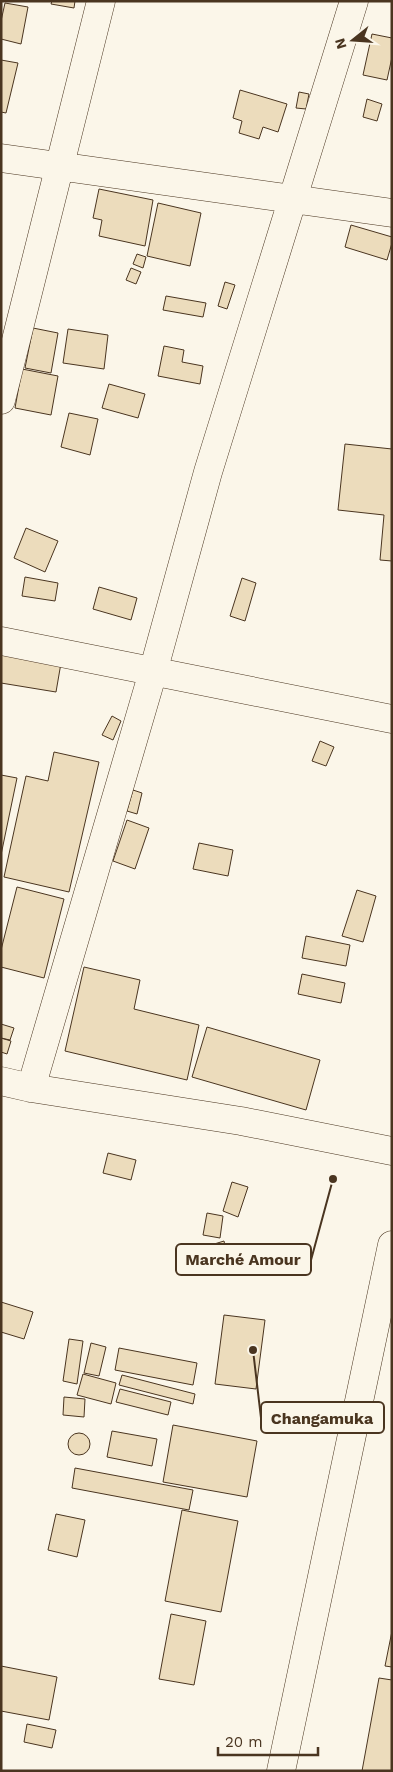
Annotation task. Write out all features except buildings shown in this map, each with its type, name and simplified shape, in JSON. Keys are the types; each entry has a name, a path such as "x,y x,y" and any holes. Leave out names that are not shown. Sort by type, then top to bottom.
{"main road":[{"path":"1,400 102,1"},
{"path":"31,1088 153,672 208,472 354,1"},
{"path":"1,158 392,213"},
{"path":"1,641 392,719"},
{"path":"1,1080 31,1088 241,1121 392,1151"},
{"path":"281,1771 388,1273 392,1245"}],"place":[{"name":"Marché Amour","path":"333,1179"},
{"name":"Changamuka","path":"253,1350"}]}
